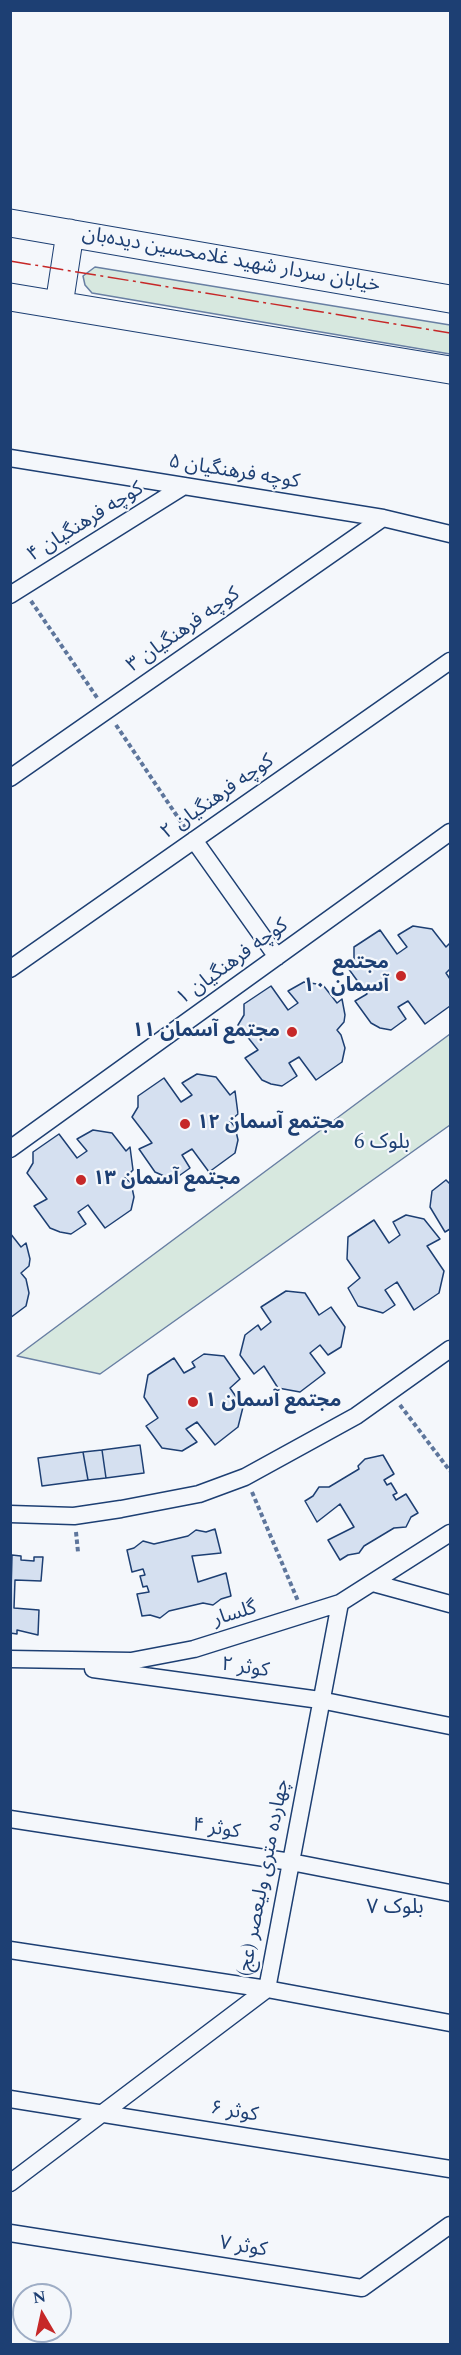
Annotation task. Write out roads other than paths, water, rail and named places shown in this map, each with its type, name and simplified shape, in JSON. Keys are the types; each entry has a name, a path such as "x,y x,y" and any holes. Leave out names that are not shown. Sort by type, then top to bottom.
{"main road":[{"name":"خیابان سردار شهید غلامحسین دیده‌بان","path":"10,223 450,299"},
{"path":"59,305 70,233"},
{"path":"10,297 450,370"}],"street":[{"name":"کوچه فرهنگیان ۵","path":"10,458 382,518 450,534"},
{"name":"کوچه فرهنگیان ۴","path":"10,595 184,486"},
{"name":"کوچه فرهنگیان ۳","path":"10,778 382,518"},
{"name":"کوچه فرهنگیان ۲","path":"10,969 450,661"},
{"name":"کوچه فرهنگیان ۱","path":"10,1149 450,832"},
{"path":"194,840 277,957"},
{"path":"10,1514 74,1516 121,1509 199,1494 245,1477 356,1416 450,1349"},
{"name":"گلسار","path":"10,1659 131,1661 194,1649 340,1603 450,1533"},
{"path":"373,1583 450,1604"},
{"name":"چهارده متری ولیعصر (عج)","path":"10,2183 267,1989 340,1603"},
{"name":"کوثر ۲","path":"33,1661 320,1700 450,1726"},
{"name":"کوثر ۴","path":"10,1820 291,1862 450,1893"},
{"path":"10,1950 267,1989 450,2023"},
{"name":"کوثر ۶","path":"10,2098 450,2169"},
{"name":"کوثر ۷","path":"10,2233 362,2288 450,2225"}],"place":[{"name":"مجتمع آسمان ۱۰","path":"401,976"},
{"name":"مجتمع آسمان ۱۱","path":"292,1032"},
{"name":"مجتمع آسمان ۱۲","path":"185,1124"},
{"name":"مجتمع آسمان ۱۳","path":"81,1180"},
{"name":"مجتمع آسمان ۱","path":"193,1402"}],"district":[{"name":"بلوک 6","path":"382,1144"},
{"name":"بلوک ۷","path":"395,1909"}]}
